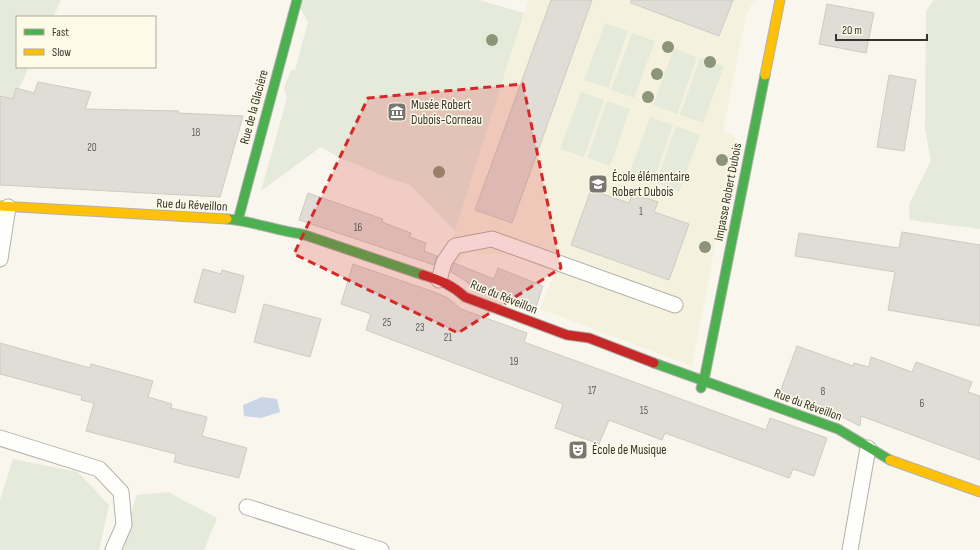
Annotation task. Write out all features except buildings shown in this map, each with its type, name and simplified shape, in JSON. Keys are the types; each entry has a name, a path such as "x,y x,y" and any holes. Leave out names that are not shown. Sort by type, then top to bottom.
{"street":[{"name":"Rue de la Glacière","path":"238,220 297,0"},
{"name":"Impasse Robert Dubois","path":"702,385 780,0"},
{"name":"Rue du Réveillon","path":"4,207 238,220 264,224 286,232 302,234 439,280 454,288 465,297 568,335 589,338 702,385 838,429 868,448 891,460 980,492"}],"lane":[{"path":"0,259 4,207"},
{"path":"439,280 444,262 455,246 492,238 675,305"},
{"path":"0,438 99,469 120,492 124,525 113,550"},
{"path":"850,550 868,448"},
{"path":"247,507 381,550"}],"highlighted area":[{"path":"523,84 561,268 458,333 294,254 368,98"}],"shaded area":[{"path":"0,0 61,0 53,16 16,16 16,68 29,68 13,101 0,95"},
{"path":"302,0 479,0 524,13 455,231 410,185 391,179 338,157 321,147 261,191 287,98 284,88 291,70 295,70 308,22 300,8"},
{"name":"École élémentaire Robert Dubois","path":"529,0 756,0 752,4 746,16 723,131 736,137 692,366 540,309 555,273 512,255 467,253 454,266 441,274"},
{"path":"934,0 980,0 980,229 910,220 909,205 931,161 925,129 926,11"},
{"path":"605,23 628,31 608,88 584,80"},
{"path":"632,33 655,41 634,98 611,90"},
{"path":"674,48 697,57 677,114 653,105"},
{"path":"700,58 724,66 703,123 680,115"},
{"path":"581,92 604,100 584,157 560,149"},
{"path":"607,101 630,109 610,166 587,158"},
{"path":"650,117 673,125 653,182 629,174"},
{"path":"676,126 700,135 679,192 656,183"},
{"path":"13,459 78,472 109,505 99,550 0,550 0,500"},
{"path":"168,492 217,518 204,550 117,550 137,495"}],"water":[{"path":"262,397 277,399 280,412 261,418 244,416 243,405"}],"traffic: fast":[{"path":"238,220 297,0"},
{"path":"701,388 705,375 765,75"},
{"path":"227,219 302,234 423,275"},
{"path":"654,363 838,429 890,460"}],"traffic: slow":[{"path":"765,75 780,0"},
{"path":"0,206 227,219"},
{"path":"890,460 980,492"}],"traffic: jam":[{"path":"423,275 446,283 465,297 567,335 589,338 654,363"}],"place":[{"name":"Musée Robert Dubois-Corneau","path":"397,112"},
{"name":"École élémentaire Robert Dubois","path":"598,184"},
{"name":"École de Musique","path":"578,450"}]}
